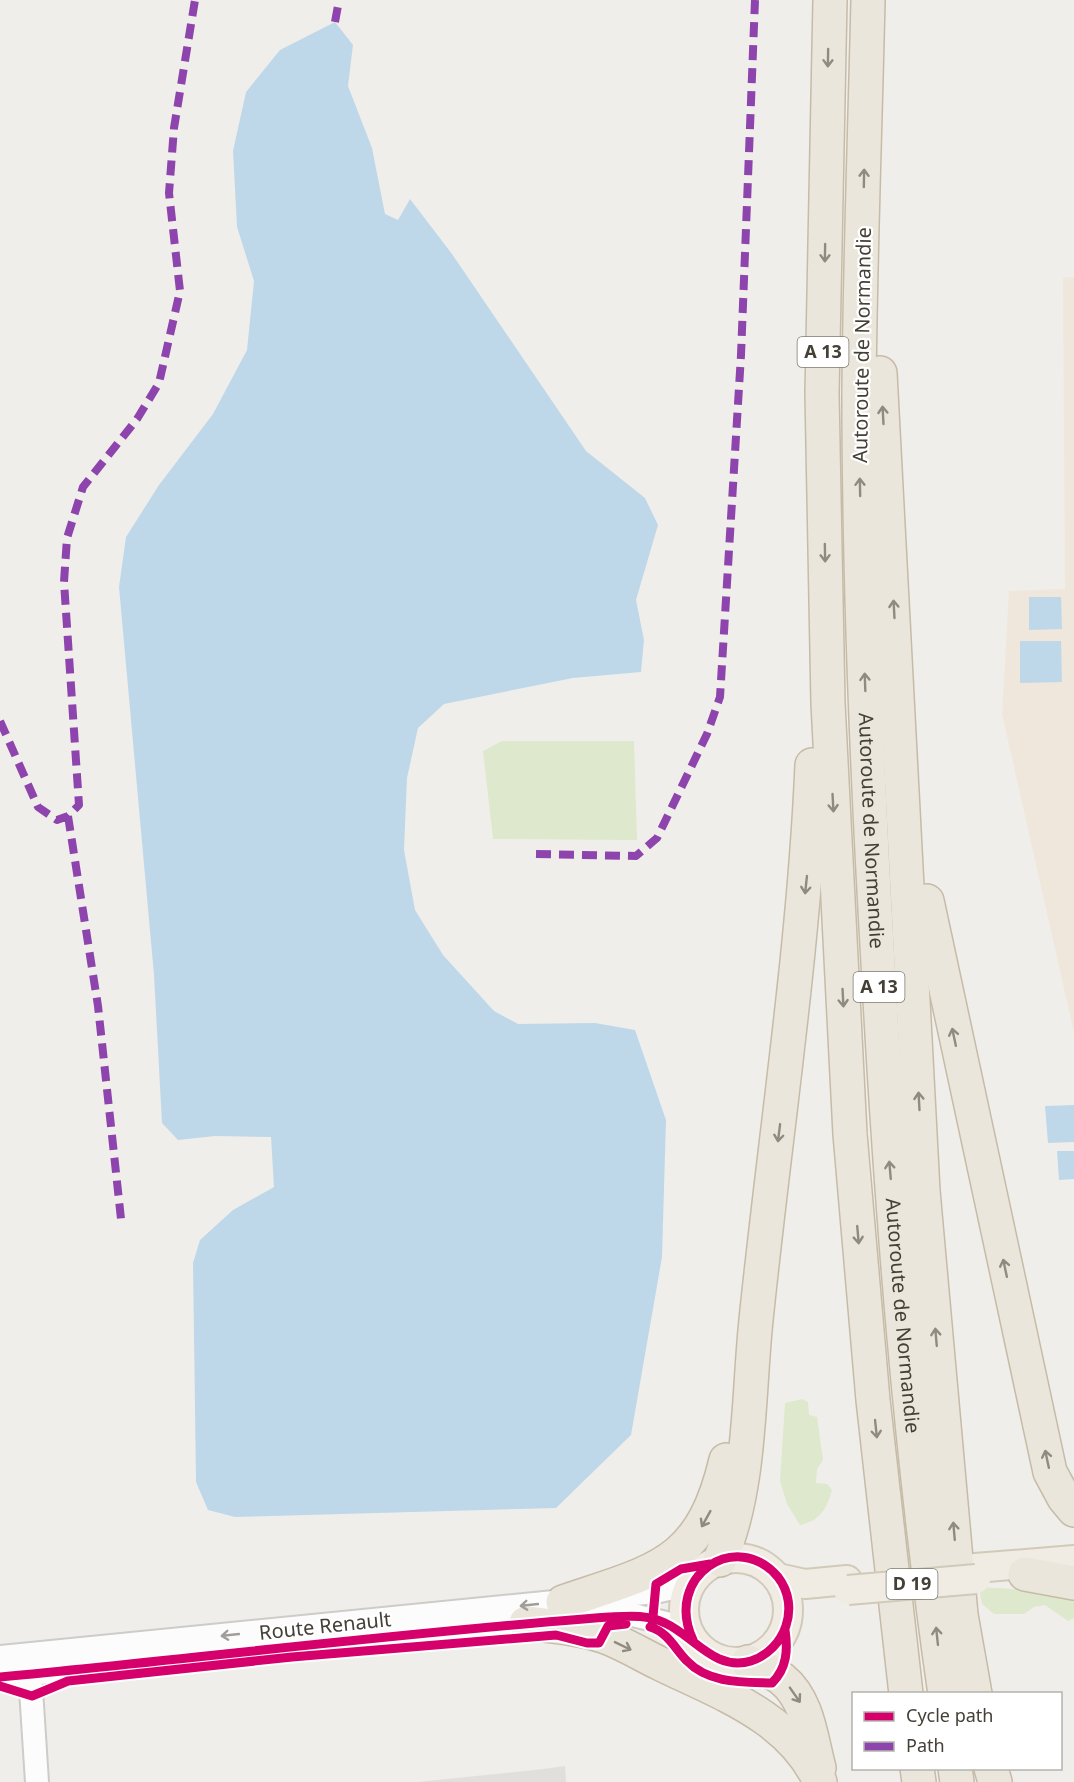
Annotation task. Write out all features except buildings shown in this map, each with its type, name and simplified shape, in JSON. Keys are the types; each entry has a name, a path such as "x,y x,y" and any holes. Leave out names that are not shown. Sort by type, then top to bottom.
{"highway":[{"name":"Autoroute de Normandie","path":"830,0 822,393 828,703 849,1134 873,1400 906,1692"},
{"name":"Autoroute de Normandie","path":"868,0 861,278 861,593 886,1120 910,1398 945,1692"},
{"path":"861,278 877,322 923,1191 961,1615 975,1692"},
{"path":"898,689 909,743 915,816 933,940 1050,1472 1064,1498 1074,1510"},
{"path":"720,1560 735,1515 807,874 813,748 828,703"},
{"path":"563,1602 657,1568 678,1554 697,1536 711,1510 720,1483 756,1319"},
{"path":"1025,1574 1074,1583"},
{"path":"526,1623 573,1628 604,1636 738,1702 782,1730 821,1782"},
{"path":"748,1662 782,1679 794,1692 805,1711 821,1782"}],"main road":[{"path":"693,1640 684,1612 685,1598 691,1584 708,1566 720,1560 735,1557 750,1559 765,1566 778,1578 787,1594 789,1612 786,1630 777,1645 764,1655 748,1662"},
{"name":"D 19","path":"778,1578 805,1584 848,1585 976,1573 1074,1560"},
{"name":"D 19","path":"976,1573 1074,1573"},
{"name":"D 19","path":"789,1612 819,1596 848,1585"},
{"name":"Route Renault","path":"693,1640 703,1651 717,1659 748,1662"}],"street":[{"name":"Route Renault","path":"0,1657 563,1602 655,1592 691,1584"},
{"name":"Route Renault","path":"0,1677 526,1623 633,1615 666,1623 693,1640"},
{"path":"37,1782 30,1674 33,1660 95,1653 103,1647"}],"shaded area":[{"path":"1074,277 1074,1033 1002,714 1009,591 1065,589 1063,278"},
{"path":"565,1766 566,1782 418,1782 543,1769"}],"green space":[{"path":"502,741 634,741 637,840 493,839 483,751"},
{"path":"802,1399 808,1402 809,1415 817,1417 823,1460 817,1469 816,1483 827,1484 832,1490 822,1513 813,1520 800,1525 787,1504 780,1481 785,1403"},
{"path":"979,1587 1031,1590 1074,1597 1074,1618 1068,1621 1045,1605 1034,1607 1024,1614 994,1614 982,1604"}],"water":[{"path":"335,22 353,45 348,86 372,148 385,214 398,220 410,199 452,254 586,451 645,498 658,525 636,600 644,640 641,672 573,678 444,704 418,728 407,778 404,850 415,910 443,955 494,1011 518,1024 595,1023 635,1030 666,1120 662,1257 631,1435 556,1508 235,1517 208,1510 196,1482 193,1263 200,1240 233,1210 274,1187 271,1137 215,1136 178,1140 162,1123 154,975 119,587 126,537 159,485 213,414 247,350 254,281 237,227 233,151 246,92 280,50"},
{"path":"1029,597 1061,597 1062,629 1029,630"},
{"path":"1020,641 1061,641 1062,682 1020,683"},
{"path":"1074,1105 1074,1142 1048,1143 1045,1106"},
{"path":"1057,1151 1074,1151 1074,1179 1059,1180"}],"marked path":[{"path":"0,721 38,807 57,820 68,816 79,805 64,582 67,538 83,487 137,419 159,383 180,291 169,193 174,128 195,0"},
{"path":"335,22 339,0"},
{"path":"536,854 636,856 657,838 707,734 720,697 741,355 755,0"},
{"path":"68,816 98,1006 121,1219"}],"cycle path":[{"path":"0,1677 457,1630 630,1616 651,1618 665,1623 705,1651 726,1662 738,1663 751,1661 763,1655 781,1637 789,1614 785,1589 778,1577 761,1563 743,1557 725,1559 709,1566 696,1579 688,1596 686,1617 693,1640"},
{"path":"652,1627 656,1584 681,1569 710,1564"},
{"path":"0,1686 32,1696 68,1681 292,1657 556,1635 587,1643 599,1643 608,1626 626,1624"},
{"path":"650,1627 662,1633 687,1661 706,1674 727,1680 772,1683 781,1671 785,1658 785,1630"}]}
